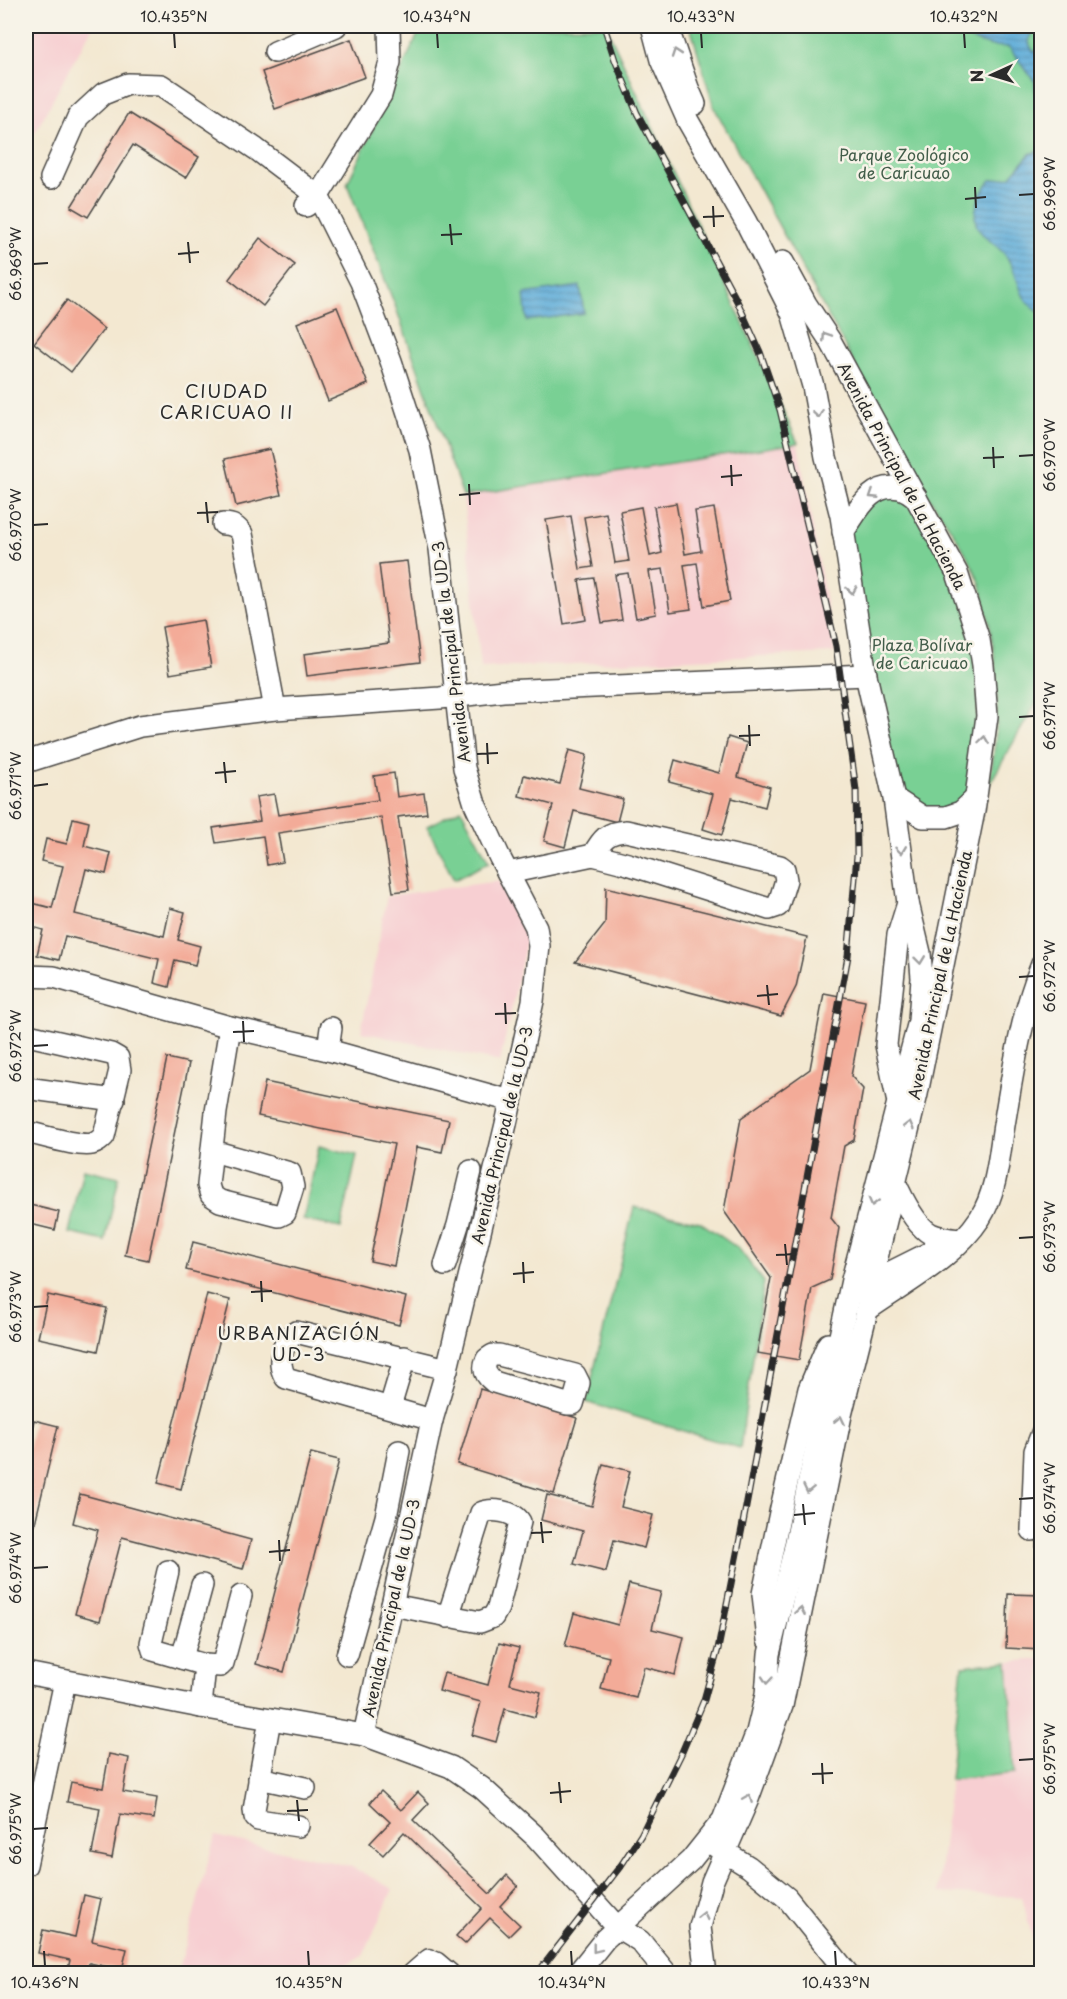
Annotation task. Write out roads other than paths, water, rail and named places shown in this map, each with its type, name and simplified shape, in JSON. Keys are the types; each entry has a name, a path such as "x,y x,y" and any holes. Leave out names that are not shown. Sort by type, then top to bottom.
{"street":[{"path":"275,52 336,26"},
{"path":"312,201 381,94 390,62 389,26"},
{"name":"Avenida Principal de La Hacienda","path":"652,26 661,60 700,146 746,222 792,313 813,386 843,532 866,675 894,798 908,903 916,931 922,978 919,1021 898,1105 856,1309 769,1654 766,1695 757,1732 715,1846 712,1882 700,1927 706,1974"},
{"name":"Avenida Principal de La Hacienda","path":"667,26 688,88 706,127 806,304 831,342 957,573 979,640 983,665 987,716 976,798 916,1094 895,1182 862,1281"},
{"name":"Avenida Principal de la UD-3","path":"51,178 78,117 104,94 128,84 161,85 312,201 361,282 392,361 405,428 420,450 441,549 464,768 475,804 536,927 539,946 533,1001 480,1232 432,1420 364,1735"},
{"path":"843,532 865,500 874,492 885,488 900,488 916,497"},
{"path":"224,524 231,524 242,534 275,709"},
{"path":"26,762 140,726 275,709 503,691 866,675"},
{"path":"894,798 923,817 946,817 961,812 976,798"},
{"path":"508,873 593,855 769,909 778,906 786,874 780,866 627,831 615,832 606,836 593,855"},
{"path":"628,864 644,836"},
{"path":"898,1105 886,1045 898,935 908,903"},
{"path":"856,1309 950,1252 979,1219 990,1199 1027,1006 1041,964"},
{"path":"26,976 54,977 230,1027 328,1050 511,1101"},
{"path":"213,1151 216,1112 230,1027"},
{"path":"328,1050 331,1028"},
{"path":"26,1132 78,1144 90,1145 98,1142 104,1136 120,1070 118,1058 103,1051 28,1035"},
{"path":"26,1088 114,1100"},
{"path":"445,1265 471,1172"},
{"path":"895,1182 923,1228 932,1235 960,1240"},
{"path":"458,1225 480,1232"},
{"path":"862,1281 960,1240"},
{"name":"Avenida Principal de La Hacienda","path":"578,1974 617,1927 676,1875 715,1846 748,1799 782,1706 828,1474 856,1309"},
{"path":"432,1420 286,1378 281,1371 280,1363 286,1339 296,1332 405,1357 485,1363"},
{"path":"390,1407 405,1357"},
{"path":"1032,1530 1035,1451 1041,1433"},
{"path":"347,1655 386,1517 399,1451"},
{"path":"392,1605 448,1617 480,1622 493,1617 498,1608 520,1522 515,1515 492,1510 481,1513 448,1617"},
{"path":"386,1517 410,1524"},
{"path":"168,1571 151,1647 153,1650 205,1665 216,1666 223,1663 242,1596"},
{"path":"182,1658 202,1586"},
{"path":"201,1707 205,1665"},
{"path":"26,1673 201,1707 364,1735 451,1767 482,1788 540,1834 617,1927 640,1941 667,1974"},
{"path":"26,1865 65,1681"},
{"path":"270,1719 254,1810 255,1817 258,1821 298,1826"},
{"path":"259,1778 306,1788"},
{"path":"715,1846 749,1867 787,1898 848,1974"},
{"path":"413,1974 429,1960 434,1961 449,1974"}],"water":[{"path":"946,26 1034,26 1029,44 1034,52 1041,49 1041,118 1035,82 1009,47 992,46 972,40"},
{"path":"1042,151 1041,313 1027,302 1006,256 979,230 975,221 976,208 981,195 991,180 1010,177 1030,154"},
{"path":"580,286 584,313 527,321 524,294"}],"railway":[{"path":"537,1974 622,1864 641,1835 682,1752 704,1700 718,1649 743,1523 848,956 857,855 856,790 836,646 780,410 760,352 737,301 637,113 604,26"}],"district":[{"name":"CIUDAD CARICUAO II","path":"227,402"},
{"name":"URBANIZACIÓN UD-3","path":"299,1344"}],"park label":[{"name":"Parque Zoológico de Caricuao","path":"904,164"},
{"name":"Plaza Bolívar de Caricuao","path":"922,654"}]}
